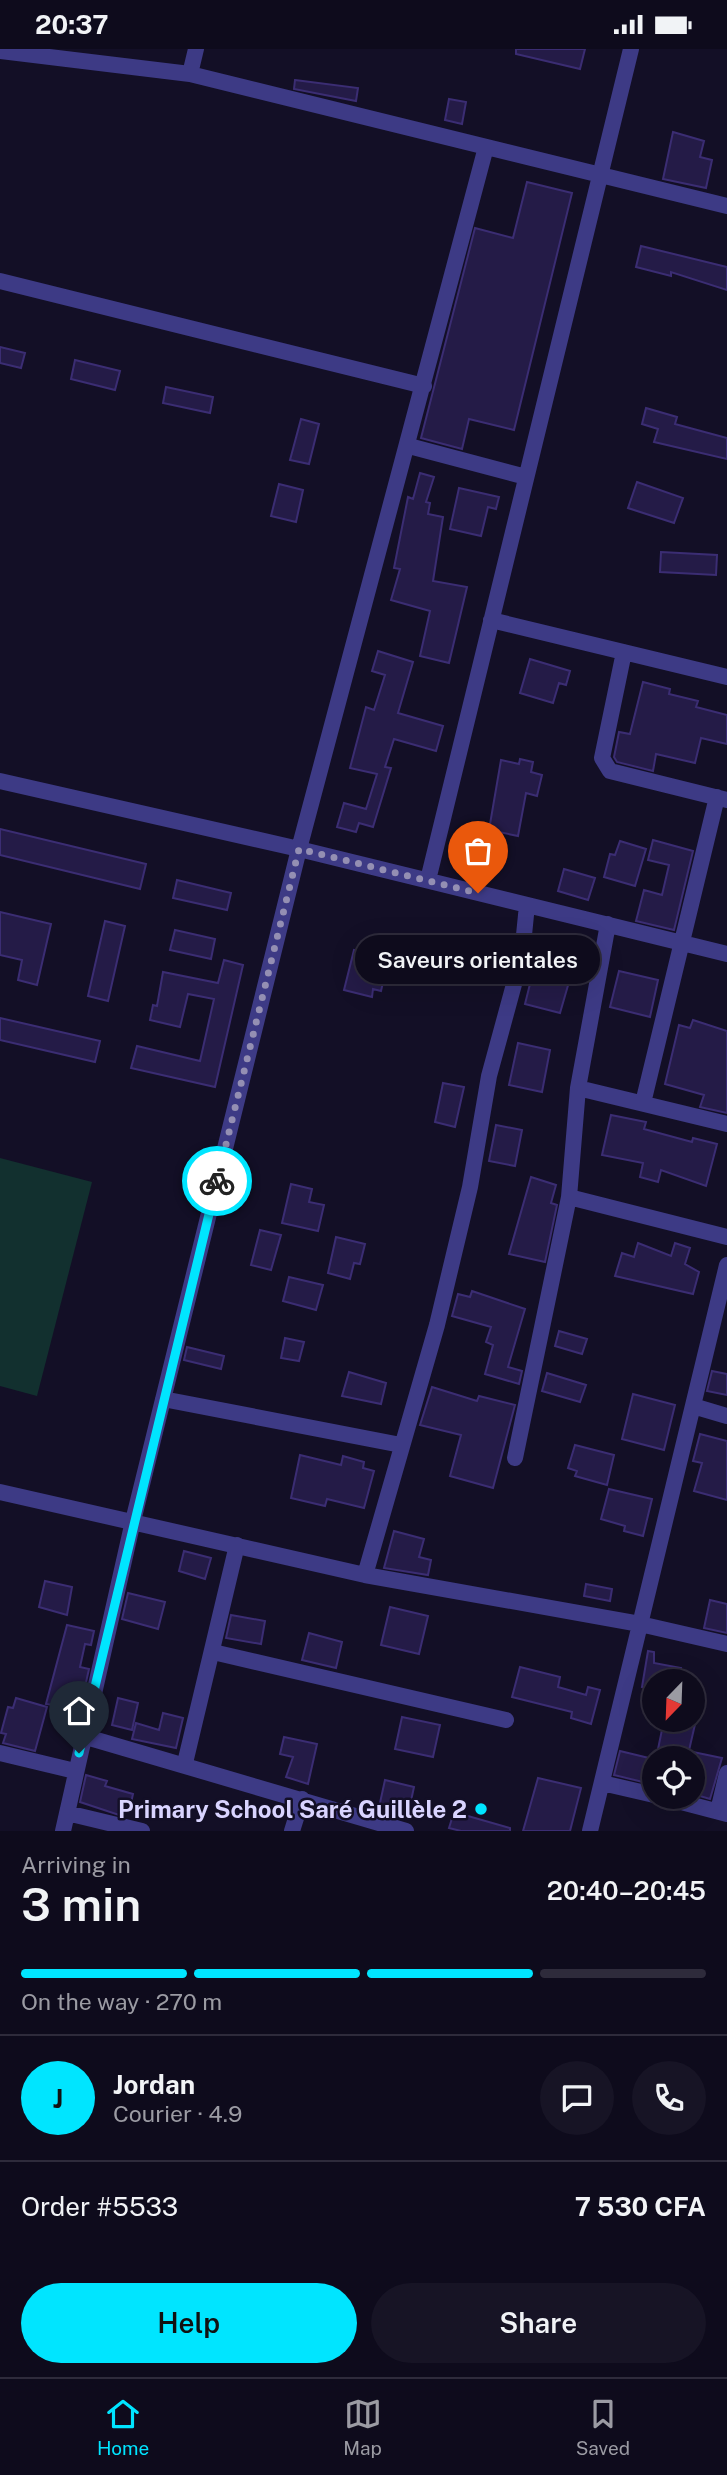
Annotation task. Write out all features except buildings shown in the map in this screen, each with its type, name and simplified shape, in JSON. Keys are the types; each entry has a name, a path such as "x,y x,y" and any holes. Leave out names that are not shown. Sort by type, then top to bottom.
{"street":[{"path":"190,74 196,49"},
{"path":"428,880 631,49"},
{"path":"0,51 190,74 727,206"},
{"path":"63,1831 133,1521 299,849 409,446 486,147"},
{"path":"0,281 424,386"},
{"path":"409,446 526,477"},
{"path":"491,620 727,677"},
{"path":"624,652 602,758 605,765 610,771 722,799 682,943 643,1103"},
{"path":"0,781 299,849 727,954"},
{"path":"365,1575 437,1325 470,1187 489,1076 522,955 527,905"},
{"path":"515,1458 569,1197 578,1088 608,924"},
{"path":"578,1088 727,1124"},
{"path":"569,1197 727,1237"},
{"path":"590,1831 727,1265"},
{"path":"163,1399 401,1445"},
{"path":"693,1406 727,1416"},
{"path":"0,1492 365,1575 640,1624 727,1644"},
{"path":"185,1763 237,1545"},
{"path":"213,1652 506,1720"},
{"path":"83,1736 185,1763 406,1831"},
{"path":"0,1753 75,1771"},
{"path":"705,1808 723,1812 727,1773"},
{"path":"602,1783 642,1792"},
{"path":"292,1831 302,1799"},
{"path":"67,1813 142,1831"}],"green space":[{"path":"0,1158 92,1182 37,1396 0,1386"}],"way so far":[{"path":"217,1181 299,849 478,893"}],"place":[{"name":"Saveurs orientales","path":"478,893"},
{"name":"Primary School Saré Guillèle 2","path":"481,1809"}],"route":[{"path":"79,1753 217,1181"}]}
